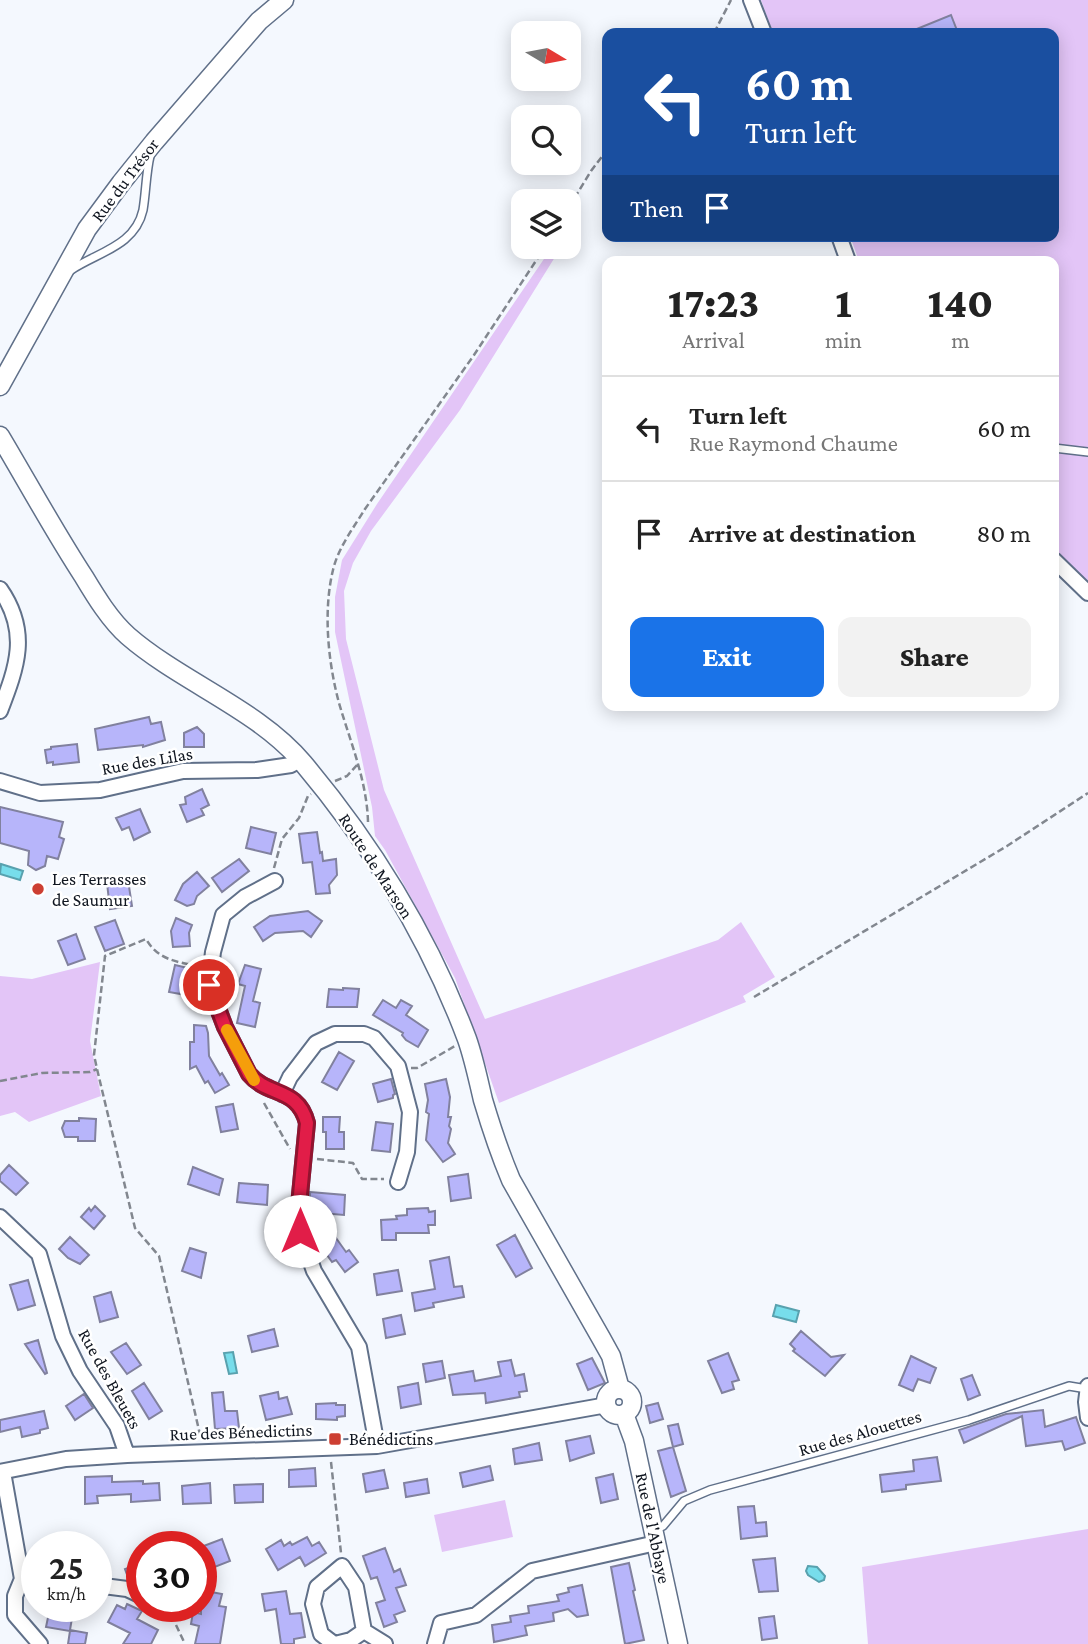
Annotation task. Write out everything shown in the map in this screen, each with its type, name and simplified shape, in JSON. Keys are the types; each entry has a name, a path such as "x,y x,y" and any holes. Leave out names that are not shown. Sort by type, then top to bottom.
{"street":[{"name":"Rue du Trésor","path":"0,386 87,229 154,142 258,21 285,0"},
{"path":"751,0 762,28"},
{"name":"Route de Marson","path":"0,436 66,550 98,599 126,634 173,670 279,739 300,760 369,848 441,976 467,1039 499,1152 511,1180 611,1356 620,1389"},
{"path":"1059,565 1088,593"},
{"path":"0,589 12,609 19,632 12,680 0,711"},
{"name":"Rue des Lilas","path":"0,781 40,793 100,790 183,771 257,770 291,765 300,760"},
{"path":"275,881 245,897 223,915 213,951 209,985 221,1016 255,1080 299,1103 304,1111 307,1123 299,1205 303,1243 314,1271 359,1347 377,1446"},
{"path":"282,1094 290,1077 316,1043 335,1034 364,1034 374,1038 398,1066 410,1112 407,1152 398,1182"},
{"name":"Rue des Bleuets","path":"0,1217 39,1254 63,1336 80,1371 117,1426 127,1455"},
{"path":"1087,1388 1088,1418"},
{"path":"620,1389 629,1393 632,1402 624,1414 613,1414 606,1401 611,1392 620,1389"},
{"name":"Rue des Bénedictins","path":"1,1472 66,1459 377,1446 607,1405"},
{"name":"Rue de l'Abbaye","path":"624,1414 634,1441 678,1644"},
{"path":"1,1472 21,1546"},
{"path":"435,1644 441,1623 476,1615 532,1571 655,1537"},
{"path":"364,1631 351,1640 335,1644 321,1634 313,1604 317,1587 342,1566 356,1587 364,1631 385,1644"},
{"path":"21,1589 15,1595 15,1615 40,1644"}],"lane":[{"path":"59,278 125,240 136,229 142,212 148,162 154,142"},
{"path":"1059,449 1088,452"},
{"name":"Rue des Alouettes","path":"655,1537 684,1501 710,1490 969,1419 1069,1386 1087,1388"}],"path":[{"path":"717,28 731,0"},
{"path":"580,189 602,157"},
{"path":"369,848 368,813 350,733 339,702 329,634 333,569 365,509 474,355 537,259"},
{"path":"275,881 274,872 282,839 299,817 308,796 347,776 357,765"},
{"path":"754,997 1007,846 1088,793"},
{"path":"204,1452 159,1256 135,1228 94,1055 105,956 146,939 161,956 174,962 211,968"},
{"path":"398,1066 416,1068 467,1039"},
{"path":"0,1081 42,1073 90,1072 97,1069"},
{"path":"255,1080 251,1087 265,1103 295,1156 353,1163 362,1180 388,1179 398,1182"},
{"path":"330,1448 342,1566"},
{"path":"174,1622 185,1644"}],"shaded area":[{"path":"761,0 1088,0 1088,587 1059,556 1059,256 857,256 852,242 1059,242 1059,28 771,28"},
{"path":"544,259 554,259 460,410 371,531 353,563 344,591 346,639 384,790 485,1019 718,940 741,922 775,977 743,996 746,1002 499,1103 455,978 375,836 372,807 335,632 335,597 342,560 377,504"},
{"path":"100,962 90,1041 101,1096 29,1122 15,1112 0,1116 0,976 32,979"},
{"path":"505,1500 513,1537 442,1552 434,1515"},
{"path":"1088,1529 1088,1644 868,1644 862,1567"}],"water":[{"path":"1,864 23,871 20,880 0,874"},
{"path":"776,1305 799,1311 796,1322 773,1316"},
{"path":"233,1352 237,1373 229,1374 224,1353"},
{"path":"808,1566 817,1567 825,1576 824,1580 819,1582 808,1575"}],"building":[{"path":"951,15 956,28 919,28"},
{"path":"149,717 151,724 161,722 165,740 143,747 98,750 95,729"},
{"path":"197,727 204,734 204,747 184,747 184,733"},
{"path":"77,744 79,762 53,765 53,762 47,763 45,750"},
{"path":"202,789 209,805 201,809 204,815 187,822 180,805 186,804 185,797"},
{"path":"0,807 63,822 59,837 64,839 58,859 47,856 45,866 36,870 28,865 29,851 0,843"},
{"path":"140,809 150,832 134,840 129,827 122,830 116,818"},
{"path":"251,827 276,833 271,854 246,848"},
{"path":"317,832 323,861 336,859 337,875 329,885 330,893 316,894 312,862 303,863 299,834"},
{"path":"239,859 249,871 222,892 212,878"},
{"path":"197,872 209,886 197,896 194,904 187,906 175,900 183,884"},
{"path":"128,880 132,906 110,909 107,883"},
{"path":"308,911 322,921 311,937 303,931 275,933 263,941 254,927 270,916"},
{"path":"176,918 192,925 189,933 190,946 173,947 171,931"},
{"path":"115,920 124,944 105,951 95,927"},
{"path":"76,934 85,959 68,965 58,941"},
{"path":"175,965 192,969 186,995 169,992"},
{"path":"245,965 261,969 253,1001 260,1003 255,1027 237,1023 245,986 238,984"},
{"path":"329,989 359,989 357,1007 327,1007"},
{"path":"383,1000 396,1008 401,1000 412,1006 406,1015 428,1030 418,1047 406,1040 403,1033 373,1015"},
{"path":"194,1025 206,1026 209,1056 229,1085 215,1093 208,1081 205,1083 196,1066 190,1069 190,1042 194,1042"},
{"path":"339,1052 354,1061 337,1090 322,1082"},
{"path":"391,1079 395,1094 393,1098 378,1102 373,1084"},
{"path":"446,1079 450,1097 448,1117 451,1117 448,1143 455,1154 443,1162 426,1140 429,1114 426,1112 428,1100 425,1084"},
{"path":"233,1104 238,1129 221,1132 216,1107"},
{"path":"323,1117 340,1117 339,1132 344,1132 344,1149 326,1149"},
{"path":"79,1118 96,1119 95,1141 78,1141 78,1137 65,1137 62,1128 65,1121 79,1121"},
{"path":"376,1122 393,1124 390,1152 372,1150"},
{"path":"9,1165 28,1183 16,1195 0,1181 0,1175"},
{"path":"193,1167 223,1179 219,1195 188,1184"},
{"path":"468,1174 471,1198 451,1201 448,1177"},
{"path":"239,1183 268,1185 267,1205 237,1202"},
{"path":"310,1192 345,1195 344,1215 309,1212"},
{"path":"95,1206 105,1216 94,1229 81,1217 89,1208 91,1211"},
{"path":"428,1208 429,1212 435,1211 435,1225 428,1225 429,1233 396,1233 396,1240 382,1240 381,1220 407,1215 407,1209"},
{"path":"515,1235 532,1268 516,1277 497,1245"},
{"path":"70,1237 89,1255 80,1264 59,1249"},
{"path":"336,1238 358,1262 345,1272 336,1260 332,1262 322,1248"},
{"path":"190,1248 206,1253 201,1278 182,1271"},
{"path":"449,1257 454,1287 462,1286 464,1297 433,1303 434,1307 415,1311 412,1293 435,1289 430,1261"},
{"path":"398,1270 402,1291 377,1295 374,1274"},
{"path":"28,1280 35,1305 18,1310 10,1285"},
{"path":"111,1292 118,1317 100,1322 94,1297"},
{"path":"401,1315 405,1334 386,1338 383,1319"},
{"path":"274,1329 278,1346 252,1352 248,1336"},
{"path":"801,1331 831,1357 844,1355 825,1376 793,1351 795,1349 790,1344"},
{"path":"38,1340 47,1373 45,1374 25,1344"},
{"path":"126,1343 141,1365 127,1374 111,1352"},
{"path":"728,1353 739,1380 732,1382 734,1389 722,1393 708,1361"},
{"path":"911,1356 936,1368 930,1383 918,1379 913,1391 899,1385"},
{"path":"592,1358 605,1383 588,1390 577,1364"},
{"path":"511,1360 515,1376 524,1374 527,1391 519,1392 520,1397 486,1403 485,1393 453,1395 449,1375 473,1371 475,1381 501,1376 498,1362"},
{"path":"442,1361 445,1378 426,1382 423,1364"},
{"path":"972,1375 980,1395 968,1400 961,1379"},
{"path":"144,1383 162,1411 149,1419 132,1391"},
{"path":"418,1383 421,1404 401,1408 398,1387"},
{"path":"223,1392 225,1411 237,1411 239,1428 215,1429 212,1393"},
{"path":"278,1392 279,1399 287,1397 292,1414 266,1420 260,1396"},
{"path":"84,1394 93,1408 75,1420 66,1406"},
{"path":"658,1403 663,1419 650,1423 646,1406"},
{"path":"316,1404 345,1405 345,1416 337,1417 337,1420 316,1419"},
{"path":"1043,1410 1045,1427 1076,1417 1085,1443 1065,1450 1062,1441 1026,1446 1022,1416 964,1443 959,1430 1006,1414"},
{"path":"44,1411 48,1428 40,1430 40,1433 22,1437 20,1427 0,1432 0,1420"},
{"path":"678,1424 683,1444 673,1447 668,1426"},
{"path":"590,1436 594,1453 570,1461 566,1441"},
{"path":"539,1443 542,1460 515,1464 513,1449"},
{"path":"673,1447 686,1491 671,1497 658,1451"},
{"path":"937,1457 941,1481 906,1485 906,1489 882,1492 880,1475 914,1471 913,1460"},
{"path":"490,1466 493,1480 463,1487 460,1473"},
{"path":"315,1468 316,1486 289,1487 289,1470"},
{"path":"384,1470 388,1488 366,1492 363,1474"},
{"path":"613,1474 618,1499 601,1503 596,1478"},
{"path":"112,1476 112,1482 159,1483 160,1500 131,1502 131,1494 97,1496 98,1503 85,1504 85,1477"},
{"path":"427,1479 429,1493 406,1497 404,1483"},
{"path":"210,1483 211,1503 183,1504 182,1486"},
{"path":"263,1484 263,1502 235,1503 234,1485"},
{"path":"754,1506 756,1523 766,1522 767,1536 741,1539 738,1507"},
{"path":"307,1537 312,1546 319,1542 326,1553 305,1566 300,1557 278,1570 266,1549 281,1540 284,1546"},
{"path":"222,1539 230,1561 217,1566 217,1541"},
{"path":"385,1548 394,1572 400,1569 406,1585 396,1588 405,1611 394,1615 397,1622 384,1627 376,1603 385,1600 377,1577 371,1579 363,1556"},
{"path":"775,1558 778,1591 759,1592 753,1560"},
{"path":"629,1563 644,1640 625,1644 611,1567"},
{"path":"582,1585 588,1615 577,1617 568,1609 553,1613 554,1621 525,1626 527,1635 494,1642 492,1625 511,1622 510,1616 529,1613 528,1606 559,1601 557,1595 569,1592 568,1588"},
{"path":"286,1591 290,1614 301,1613 305,1637 294,1639 294,1644 281,1644 276,1609 265,1611 262,1594"},
{"path":"217,1593 222,1594 219,1606 226,1607 220,1644 195,1644 199,1626 191,1624 217,1622"},
{"path":"117,1605 125,1609 126,1606 126,1622 143,1622 158,1630 151,1644 123,1644 130,1633 108,1622 112,1622 112,1614"},
{"path":"774,1616 777,1638 762,1640 759,1618"},
{"path":"47,1622 71,1622 70,1630 87,1633 85,1644 68,1644 70,1631 46,1627"}],"slow traffic":[{"path":"227,1030 254,1080"}],"place":[{"name":"Les Terrasses de Saumur","path":"38,889"},
{"name":"Bénédictins","path":"335,1439"}],"route":[{"path":"209,985 225,1027 249,1074 255,1080 299,1103 304,1111 307,1123 299,1205 300,1231"}]}
